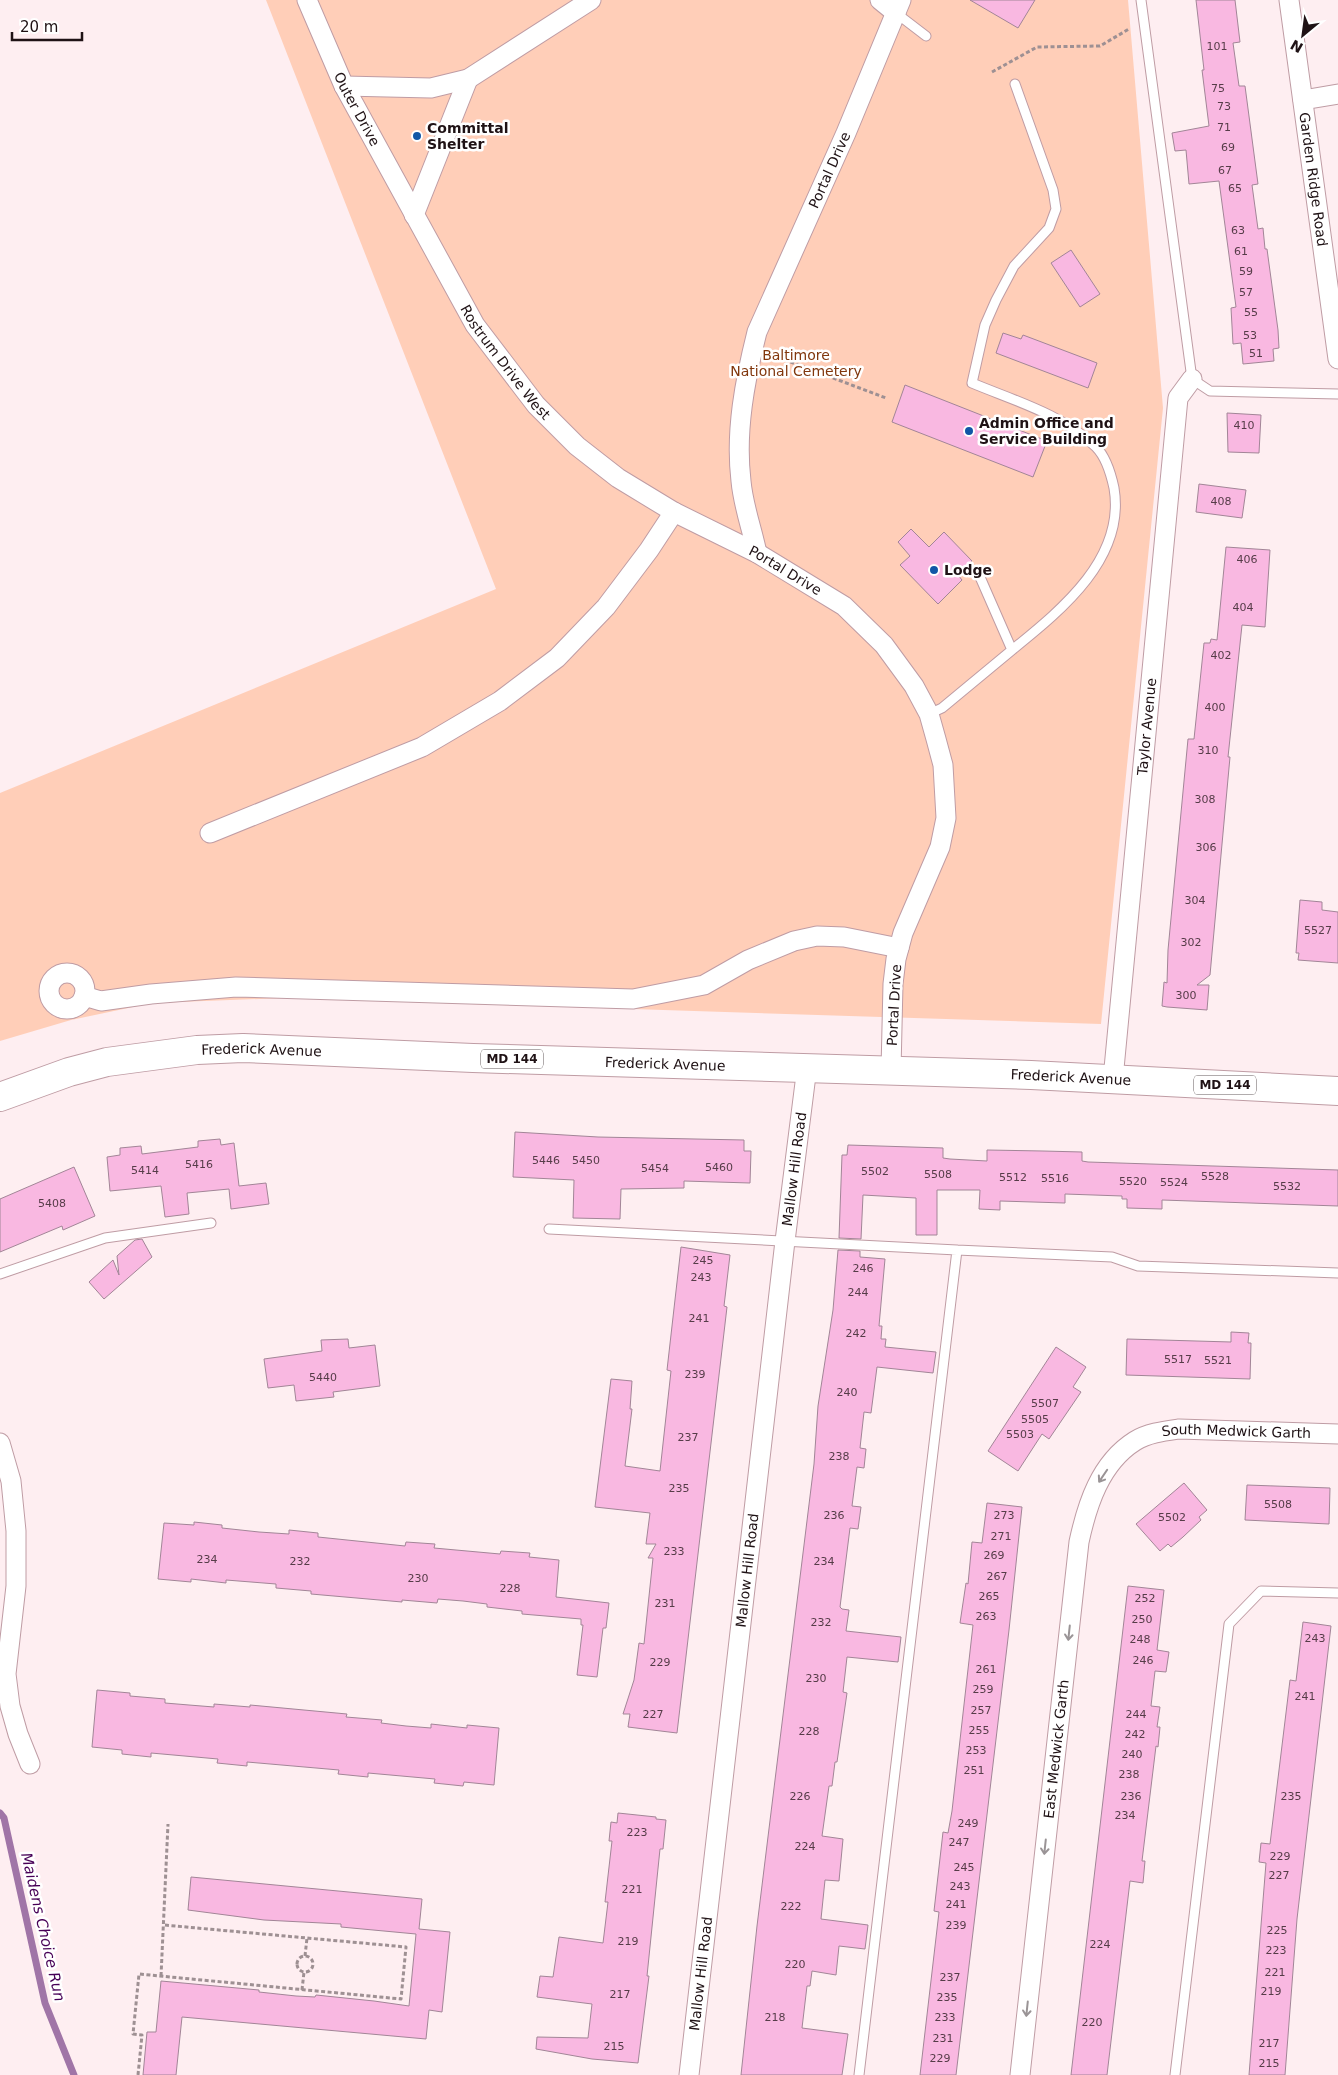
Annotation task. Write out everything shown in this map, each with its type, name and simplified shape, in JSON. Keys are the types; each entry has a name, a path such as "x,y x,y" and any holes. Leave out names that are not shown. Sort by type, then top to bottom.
{"main road":[{"name":"Frederick Avenue","path":"0,1097 69,1072 107,1062 197,1050 244,1048 473,1058 891,1070 1338,1091"}],"street":[{"name":"Outer Drive","path":"308,0 344,86 414,215"},
{"path":"344,86 431,88 468,79 591,0"},
{"path":"880,0 899,7"},
{"name":"Garden Ridge Road","path":"1289,0 1338,359"},
{"name":"Portal Drive","path":"891,1070 894,984 899,948 940,847 946,818 943,764 929,714 902,669 884,645 862,621 844,606 757,553 741,482 739,436 742,403 757,332 771,296 846,133 899,7"},
{"path":"414,215 468,79"},
{"path":"1303,100 1338,94"},
{"name":"Rostrum Drive West","path":"414,215 475,326 536,405 577,446 618,478 674,512 757,553"},
{"name":"Taylor Avenue","path":"1113,1079 1178,398 1192,379"},
{"path":"210,833 422,747 500,701 557,658 606,607 650,550 674,512"},
{"path":"84,996 101,1001 236,986 633,999 704,986 748,960 794,941 818,936 844,937 899,948"},
{"name":"Mallow Hill Road","path":"689,2075 785,1241 807,1067"},
{"name":"South Medwick Garth","path":"1135,1441 1156,1432 1179,1429 1338,1434"},
{"name":"East Medwick Garth","path":"1020,2075 1078,1542 1086,1510 1099,1481 1115,1459 1135,1441"},
{"path":"0,1443 11,1482 16,1531 16,1586 6,1674 10,1706 18,1734 30,1764"}],"lane":[{"path":"1142,0 1192,379 1210,391 1338,394"},
{"path":"899,7 926,36"},
{"path":"929,714 942,708 1058,613 1084,584 1103,553 1114,523 1115,498 1111,473 1098,449 1079,433 1052,415 972,383 985,326 996,300 1014,266 1049,228 1056,209 1053,190 1015,84"},
{"path":"980,577 1012,650"},
{"path":"0,1274 105,1238 210,1223"},
{"path":"549,1229 1112,1257 1138,1266 1338,1273"},
{"path":"859,2075 957,1250"},
{"path":"1175,2075 1229,1624 1261,1591 1338,1593"}],"path":[{"path":"992,72 1037,47 1100,46 1144,20"},
{"path":"753,348 886,398"},
{"path":"161,1976 168,1824"},
{"path":"138,2075 142,2035 133,2034 139,1974 401,1998 406,1947 164,1925"},
{"path":"305,1956 307,1938"},
{"path":"305,1956 313,1964 311,1969 304,1972 299,1970 297,1962 305,1956"},
{"path":"302,1990 304,1972"}],"green space":[{"name":"Baltimore National Cemetery","path":"266,0 1128,0 1163,408 1101,1024 285,998 152,1003 71,1020 0,1041 0,793 496,589"}],"building":[{"path":"970,0 1035,0 1018,28"},
{"path":"1196,0 1235,0 1240,42 1233,43 1239,86 1245,86 1258,184 1252,185 1258,229 1263,228 1265,249 1267,249 1278,330 1279,348 1273,349 1274,361 1243,364 1241,343 1233,344 1231,308 1236,307 1219,181 1189,184 1186,150 1175,151 1172,133 1209,126"},
{"path":"1071,250 1100,294 1080,307 1051,263"},
{"path":"1003,333 1021,339 1023,335 1097,363 1088,388 996,353"},
{"name":"Admin Office and Service Building","path":"905,385 1047,441 1033,477 892,422"},
{"path":"1227,413 1261,415 1259,453 1228,452"},
{"path":"1199,484 1246,490 1242,518 1196,512"},
{"name":"Lodge","path":"911,529 929,547 944,532 972,561 958,575 962,580 938,604 900,565 910,556 898,542"},
{"path":"1226,547 1270,550 1265,627 1242,625 1228,757 1230,757 1210,975 1197,985 1209,985 1207,1010 1167,1007 1162,1006 1164,982 1167,983 1168,950 1188,739 1194,739 1204,643 1210,643 1211,639 1217,640"},
{"path":"1300,900 1322,902 1322,910 1338,912 1338,963 1298,960 1299,953 1296,953"},
{"path":"515,1132 598,1137 744,1140 744,1151 751,1151 750,1183 684,1181 684,1188 621,1189 620,1219 573,1218 574,1180 513,1177"},
{"path":"220,1139 221,1145 234,1143 239,1186 266,1183 269,1204 231,1209 229,1189 187,1193 189,1214 165,1217 161,1186 110,1191 107,1157 120,1155 120,1148 141,1146 142,1154 198,1147 198,1141"},
{"path":"848,1145 943,1148 943,1158 987,1161 987,1150 1082,1152 1082,1161 1088,1162 1338,1170 1338,1206 1162,1200 1162,1209 1127,1208 1127,1199 1122,1199 1122,1196 1065,1194 1065,1203 1000,1201 1000,1210 979,1209 980,1190 937,1190 937,1235 916,1235 916,1198 863,1195 861,1239 839,1238 842,1155 847,1155"},
{"path":"74,1167 95,1216 63,1230 62,1226 0,1252 0,1199"},
{"path":"142,1239 152,1257 104,1299 89,1282 113,1260 119,1275 117,1256 135,1240"},
{"path":"681,1247 730,1255 724,1306 727,1307 677,1733 628,1727 630,1714 623,1714 634,1680 639,1643 644,1644 653,1558 648,1558 656,1544 646,1544 650,1513 595,1507 611,1379 632,1381 630,1409 632,1409 625,1466 660,1471 671,1371 667,1370"},
{"path":"838,1250 860,1251 860,1257 885,1259 879,1326 882,1326 881,1339 886,1339 885,1347 936,1352 933,1373 877,1367 871,1413 864,1412 860,1448 866,1449 864,1468 857,1467 852,1506 861,1507 858,1529 850,1528 840,1607 849,1610 846,1631 901,1637 898,1662 847,1657 843,1692 847,1693 837,1762 835,1762 832,1786 829,1786 822,1836 843,1839 839,1881 825,1880 821,1919 868,1925 865,1949 839,1946 836,1975 812,1971 810,1986 807,1986 802,2028 848,2034 842,2075 741,2075 757,1926 814,1464 818,1406 833,1310"},
{"path":"1231,1332 1249,1333 1248,1343 1251,1343 1250,1379 1126,1375 1127,1339 1231,1342"},
{"path":"348,1339 349,1348 375,1345 380,1386 333,1392 334,1397 296,1401 294,1385 268,1388 264,1359 322,1351 321,1340"},
{"path":"1056,1347 1086,1367 1073,1387 1081,1392 1049,1439 1042,1434 1018,1471 988,1451"},
{"path":"1184,1483 1207,1510 1199,1517 1201,1520 1183,1537 1171,1547 1168,1544 1160,1551 1136,1524"},
{"path":"1247,1485 1330,1488 1329,1524 1245,1520"},
{"path":"987,1503 1022,1507 1009,1630 956,2075 920,2075 939,1912 934,1911 943,1832 948,1833 952,1811 973,1625 960,1623 966,1583 968,1584 972,1542 982,1543"},
{"path":"194,1522 222,1525 222,1528 259,1532 289,1534 289,1530 318,1533 318,1537 405,1546 406,1542 435,1544 434,1548 500,1554 501,1551 530,1553 529,1557 559,1560 556,1597 609,1603 606,1628 603,1628 597,1677 577,1675 583,1625 581,1625 581,1619 522,1614 522,1611 487,1607 487,1604 463,1601 438,1599 437,1603 402,1600 402,1602 311,1594 311,1591 276,1588 276,1584 226,1580 226,1583 191,1579 191,1582 158,1579 164,1523 194,1525"},
{"path":"1128,1586 1164,1590 1157,1650 1169,1652 1166,1672 1155,1671 1151,1706 1160,1707 1157,1727 1160,1727 1142,1861 1145,1861 1143,1883 1130,1881 1107,2075 1071,2075"},
{"path":"1303,1622 1331,1626 1297,1919 1285,2075 1249,2075 1266,1863 1259,1862 1261,1843 1270,1844 1290,1680 1296,1681"},
{"path":"97,1690 130,1693 130,1696 165,1699 165,1703 214,1707 214,1704 250,1707 250,1705 347,1714 346,1717 382,1720 381,1723 406,1726 431,1728 431,1724 467,1728 467,1725 499,1728 494,1785 464,1782 463,1786 434,1783 435,1779 368,1773 368,1777 338,1774 339,1770 247,1762 247,1766 217,1763 218,1759 151,1753 151,1757 122,1754 122,1750 92,1747"},
{"path":"618,1813 656,1817 656,1819 666,1820 663,1849 660,1849 647,1976 649,1976 638,2063 592,2059 536,2049 537,2037 588,2038 592,2004 537,1997 540,1976 553,1977 559,1937 603,1943 608,1902 605,1902 612,1841 609,1841 611,1822 617,1823"},
{"path":"191,1877 422,1899 419,1929 450,1932 442,2012 429,2010 426,2039 182,2017 176,2075 143,2075 147,2032 156,2032 161,1981 259,1990 259,1992 296,1996 315,1997 316,1995 409,2006 416,1934 341,1927 341,1924 264,1920 188,1910"}],"waterway":[{"name":"Maidens Choice Run","path":"0,1813 4,1818 45,2003 74,2075"}],"place":[{"name":"Committal Shelter","path":"417,136"},
{"name":"Admin Office and Service Building","path":"969,431"},
{"name":"Lodge","path":"934,570"}]}
